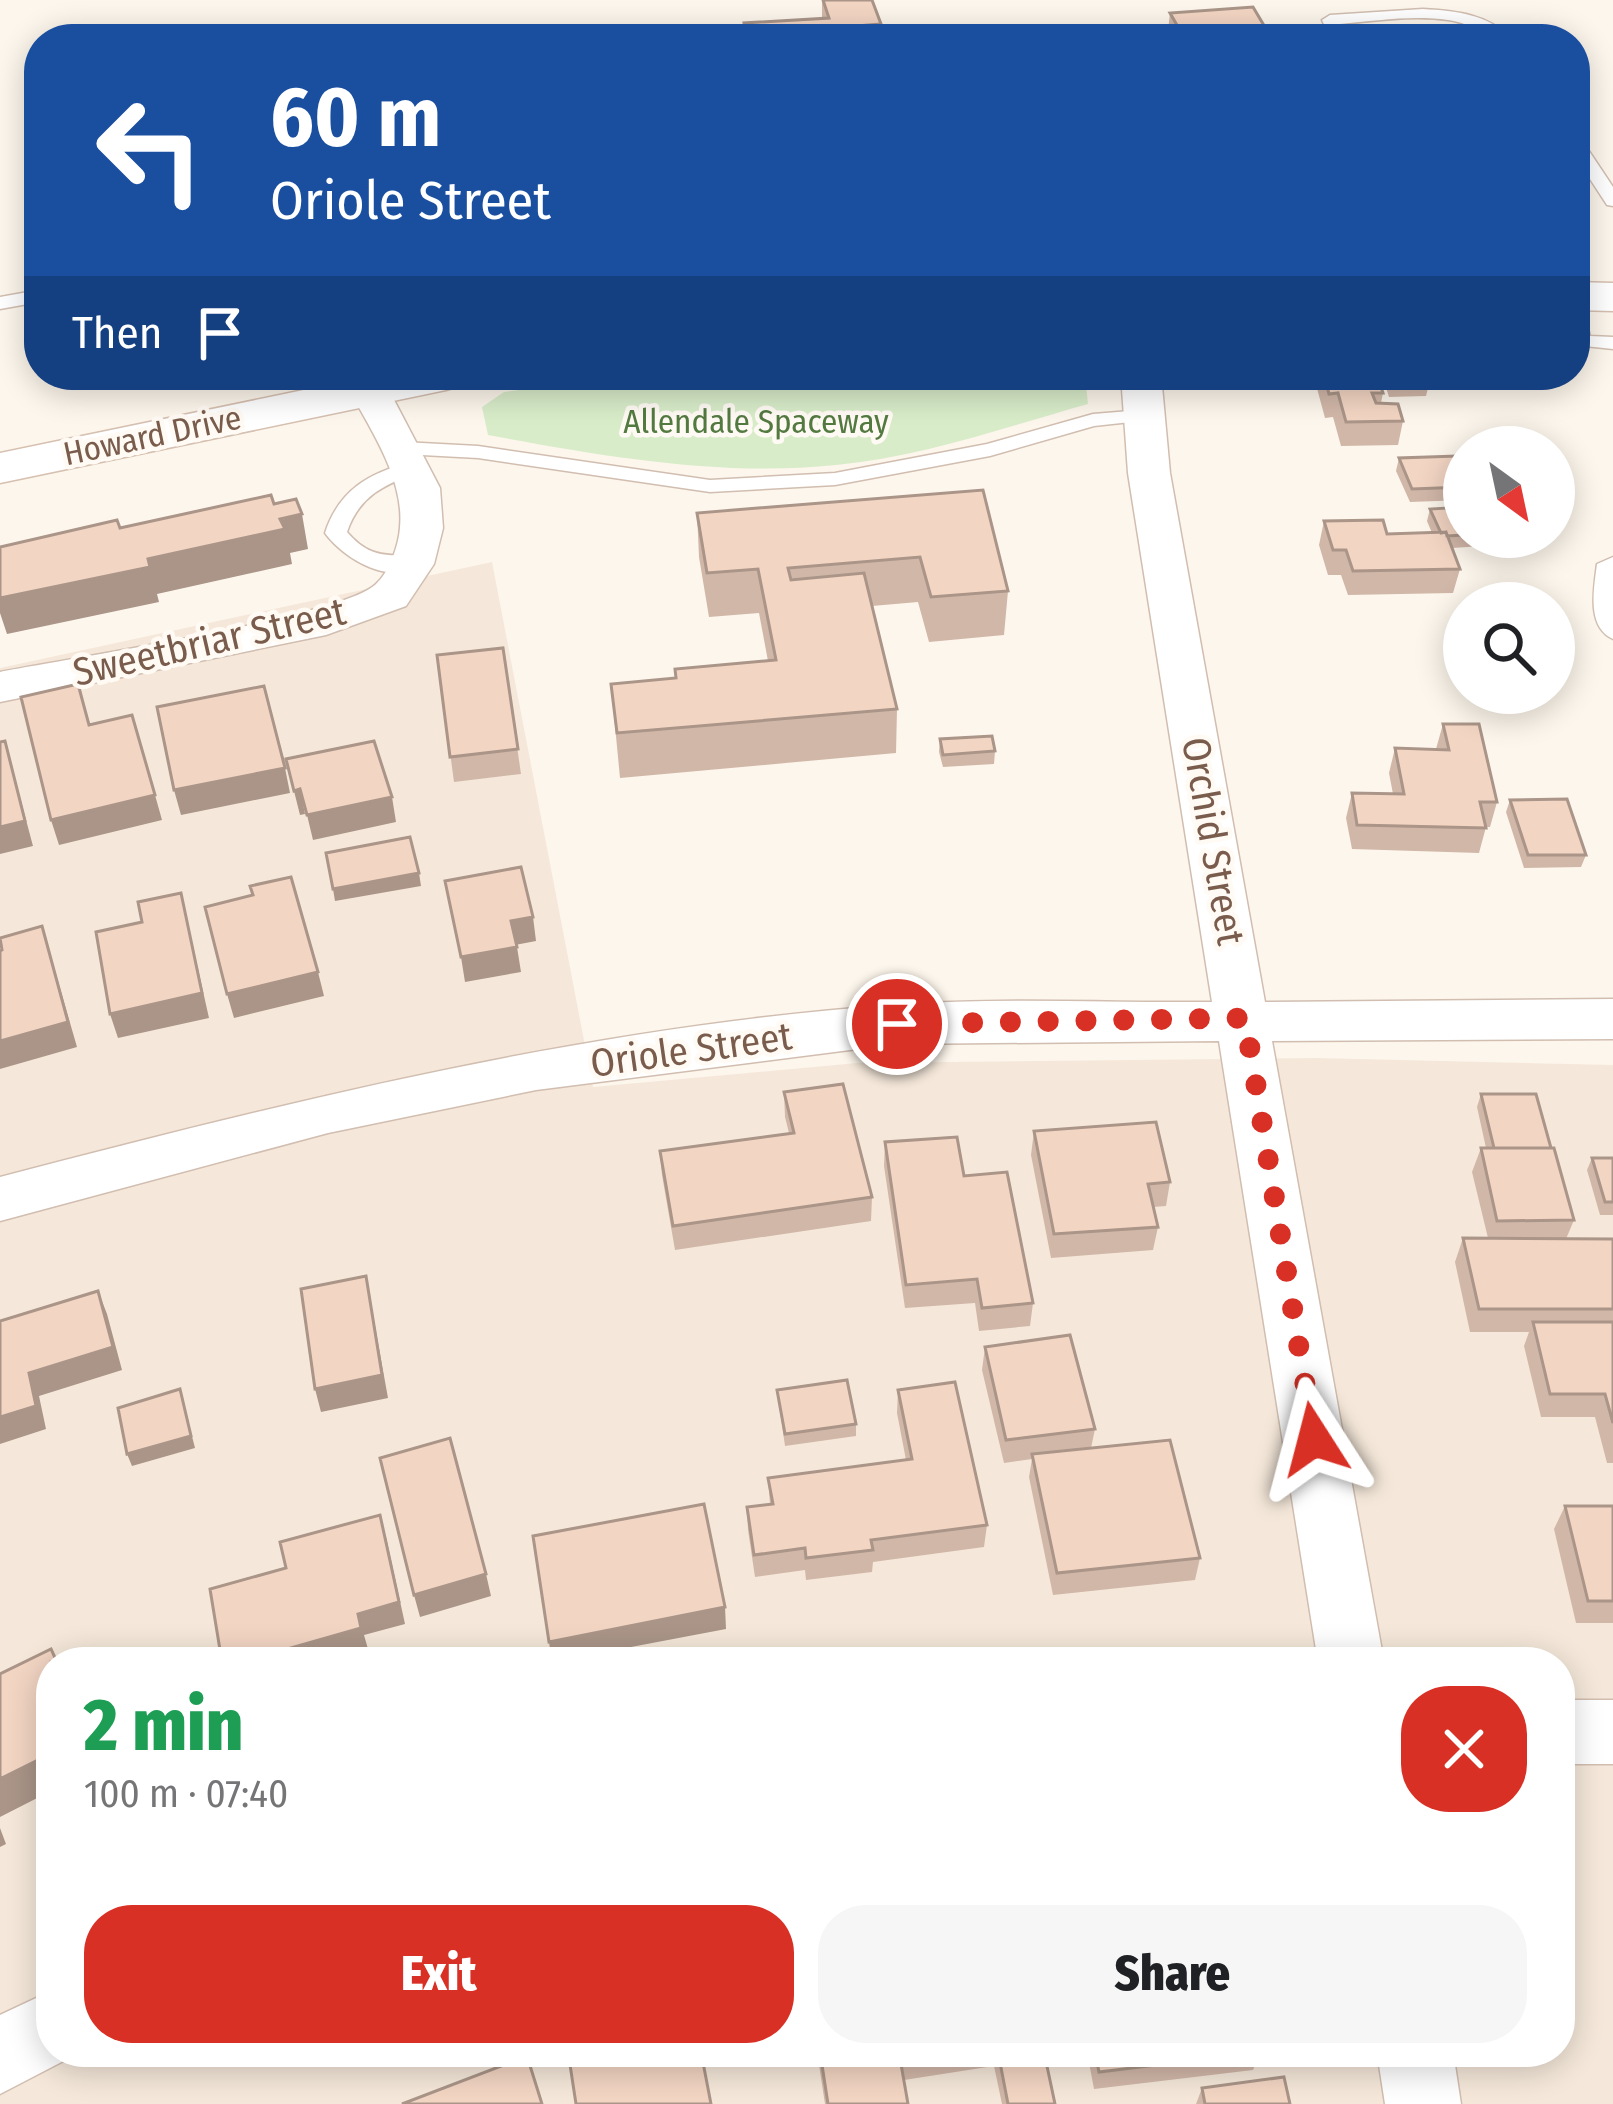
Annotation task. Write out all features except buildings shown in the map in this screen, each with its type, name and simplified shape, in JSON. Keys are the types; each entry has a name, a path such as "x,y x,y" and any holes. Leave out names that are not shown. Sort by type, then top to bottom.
{"main road":[{"name":"Howard Drive","path":"0,428 181,390"},
{"name":"Howard Drive","path":"0,468 331,390"}],"street":[{"path":"369,390 419,488 422,528 412,565"},
{"name":"Orchid Street","path":"1142,396 1349,1647"},
{"name":"Sweetbriar Street","path":"0,687 326,621 389,596 412,565"},
{"name":"Oriole Street","path":"0,1199 328,1112 536,1070 897,1024 1613,1019"},
{"path":"1575,1732 1613,1732"},
{"path":"0,2056 36,2036"},
{"path":"1417,2067 1423,2104"}],"lane":[{"path":"1332,24 1330,20 1453,10 1494,24"},
{"path":"1590,166 1613,200"},
{"path":"412,565 371,565 351,554 336,533 344,504 407,458 478,452 710,486 835,479 991,450 1093,420 1142,396"},
{"path":"1613,564 1608,564 1603,604 1613,632"}],"shaded area":[{"path":"492,562 593,1087 857,1063 1316,1058 1613,1065 1613,2104 0,2104 0,668"}],"green space":[{"name":"Allendale Spaceway","path":"1087,390 1088,404 900,455 836,465 749,468 661,462 488,435 482,407 504,392"}],"route":[{"path":"897,1024 1245,1018 1314,1439"}]}
